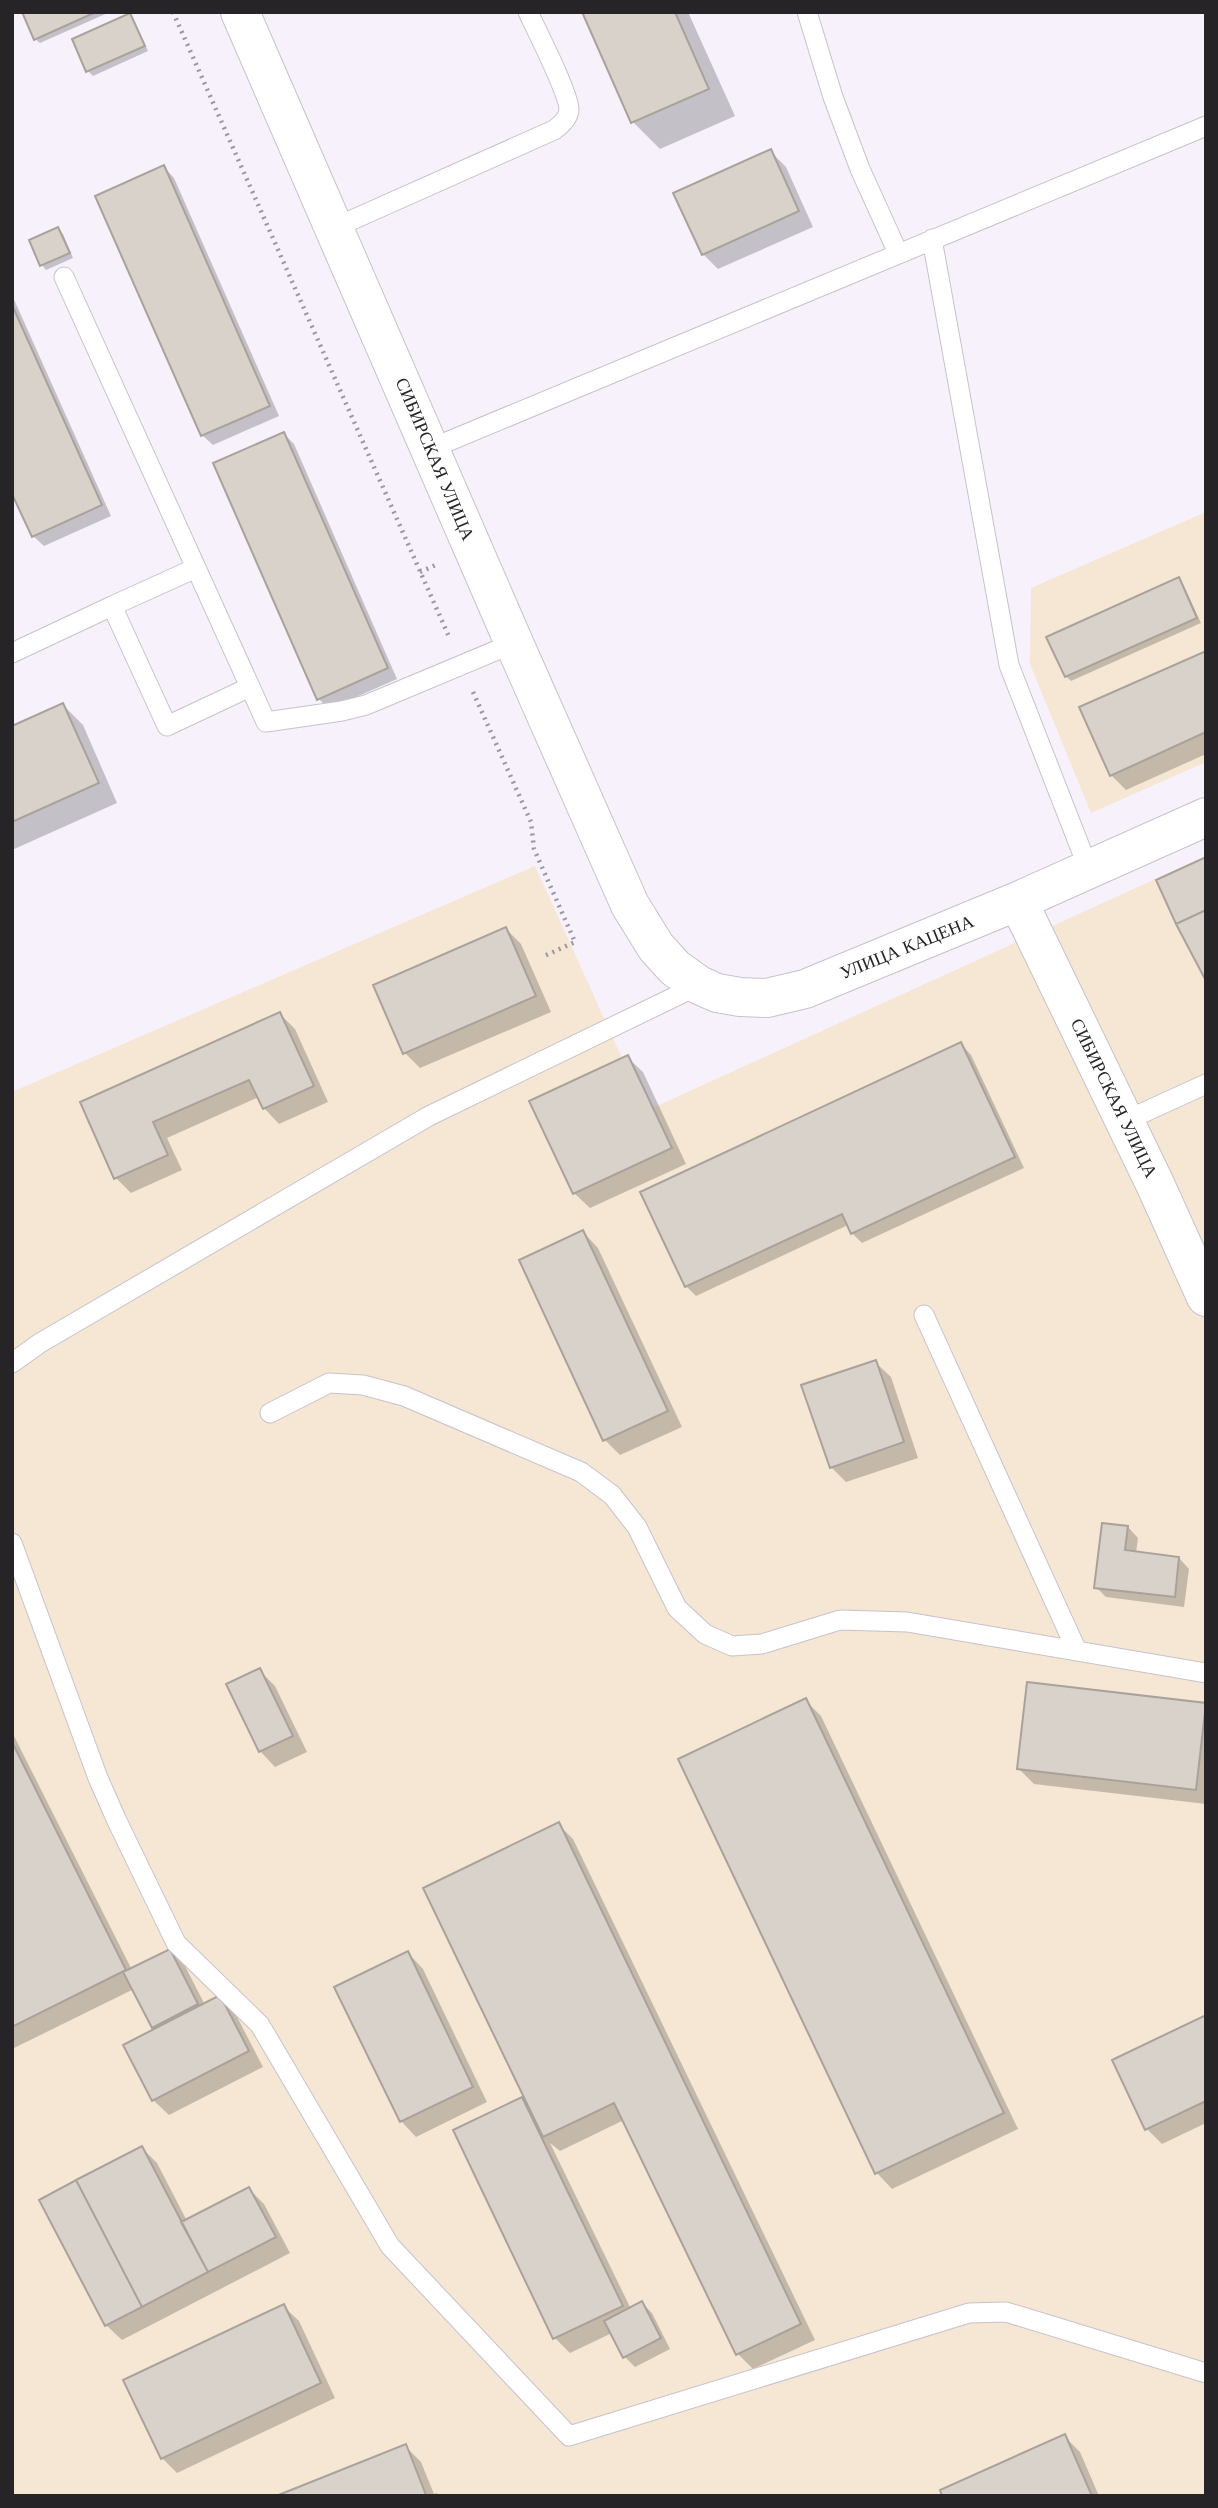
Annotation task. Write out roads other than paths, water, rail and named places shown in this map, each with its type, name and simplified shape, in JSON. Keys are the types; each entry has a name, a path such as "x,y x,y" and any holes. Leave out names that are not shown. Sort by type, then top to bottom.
{"street":[{"name":"СИБИРСКАЯ УЛИЦА","path":"240,12 630,905"},
{"name":"УЛИЦА КАЦЕНА","path":"630,905 656,947 676,968 699,985 717,993 767,998 805,989 1018,901 1206,817"},
{"name":"СИБИРСКАЯ УЛИЦА","path":"1018,901 1125,1121 1206,1297"}],"lane":[{"path":"334,228 554,130 565,121 569,109 565,94 528,12"},
{"path":"807,12 833,97 860,169 898,253"},
{"path":"430,449 1206,126"},
{"path":"932,239 1009,665 1089,870"},
{"path":"64,277 267,722 366,705 514,643"},
{"path":"12,652 196,568"},
{"path":"112,606 167,726 250,687"},
{"path":"12,1363 87,1316 429,1116 699,985"},
{"path":"1125,1121 1206,1084"},
{"path":"924,1315 1077,1651"},
{"path":"270,1413 329,1383 363,1385 404,1396 581,1472 612,1495 637,1527 677,1608 705,1634 732,1646 762,1644 840,1620 907,1622 1206,1673"},
{"path":"12,1543 99,1778 176,1943 260,2025 390,2246 569,2436 969,2312 1006,2312 1206,2373"}]}
